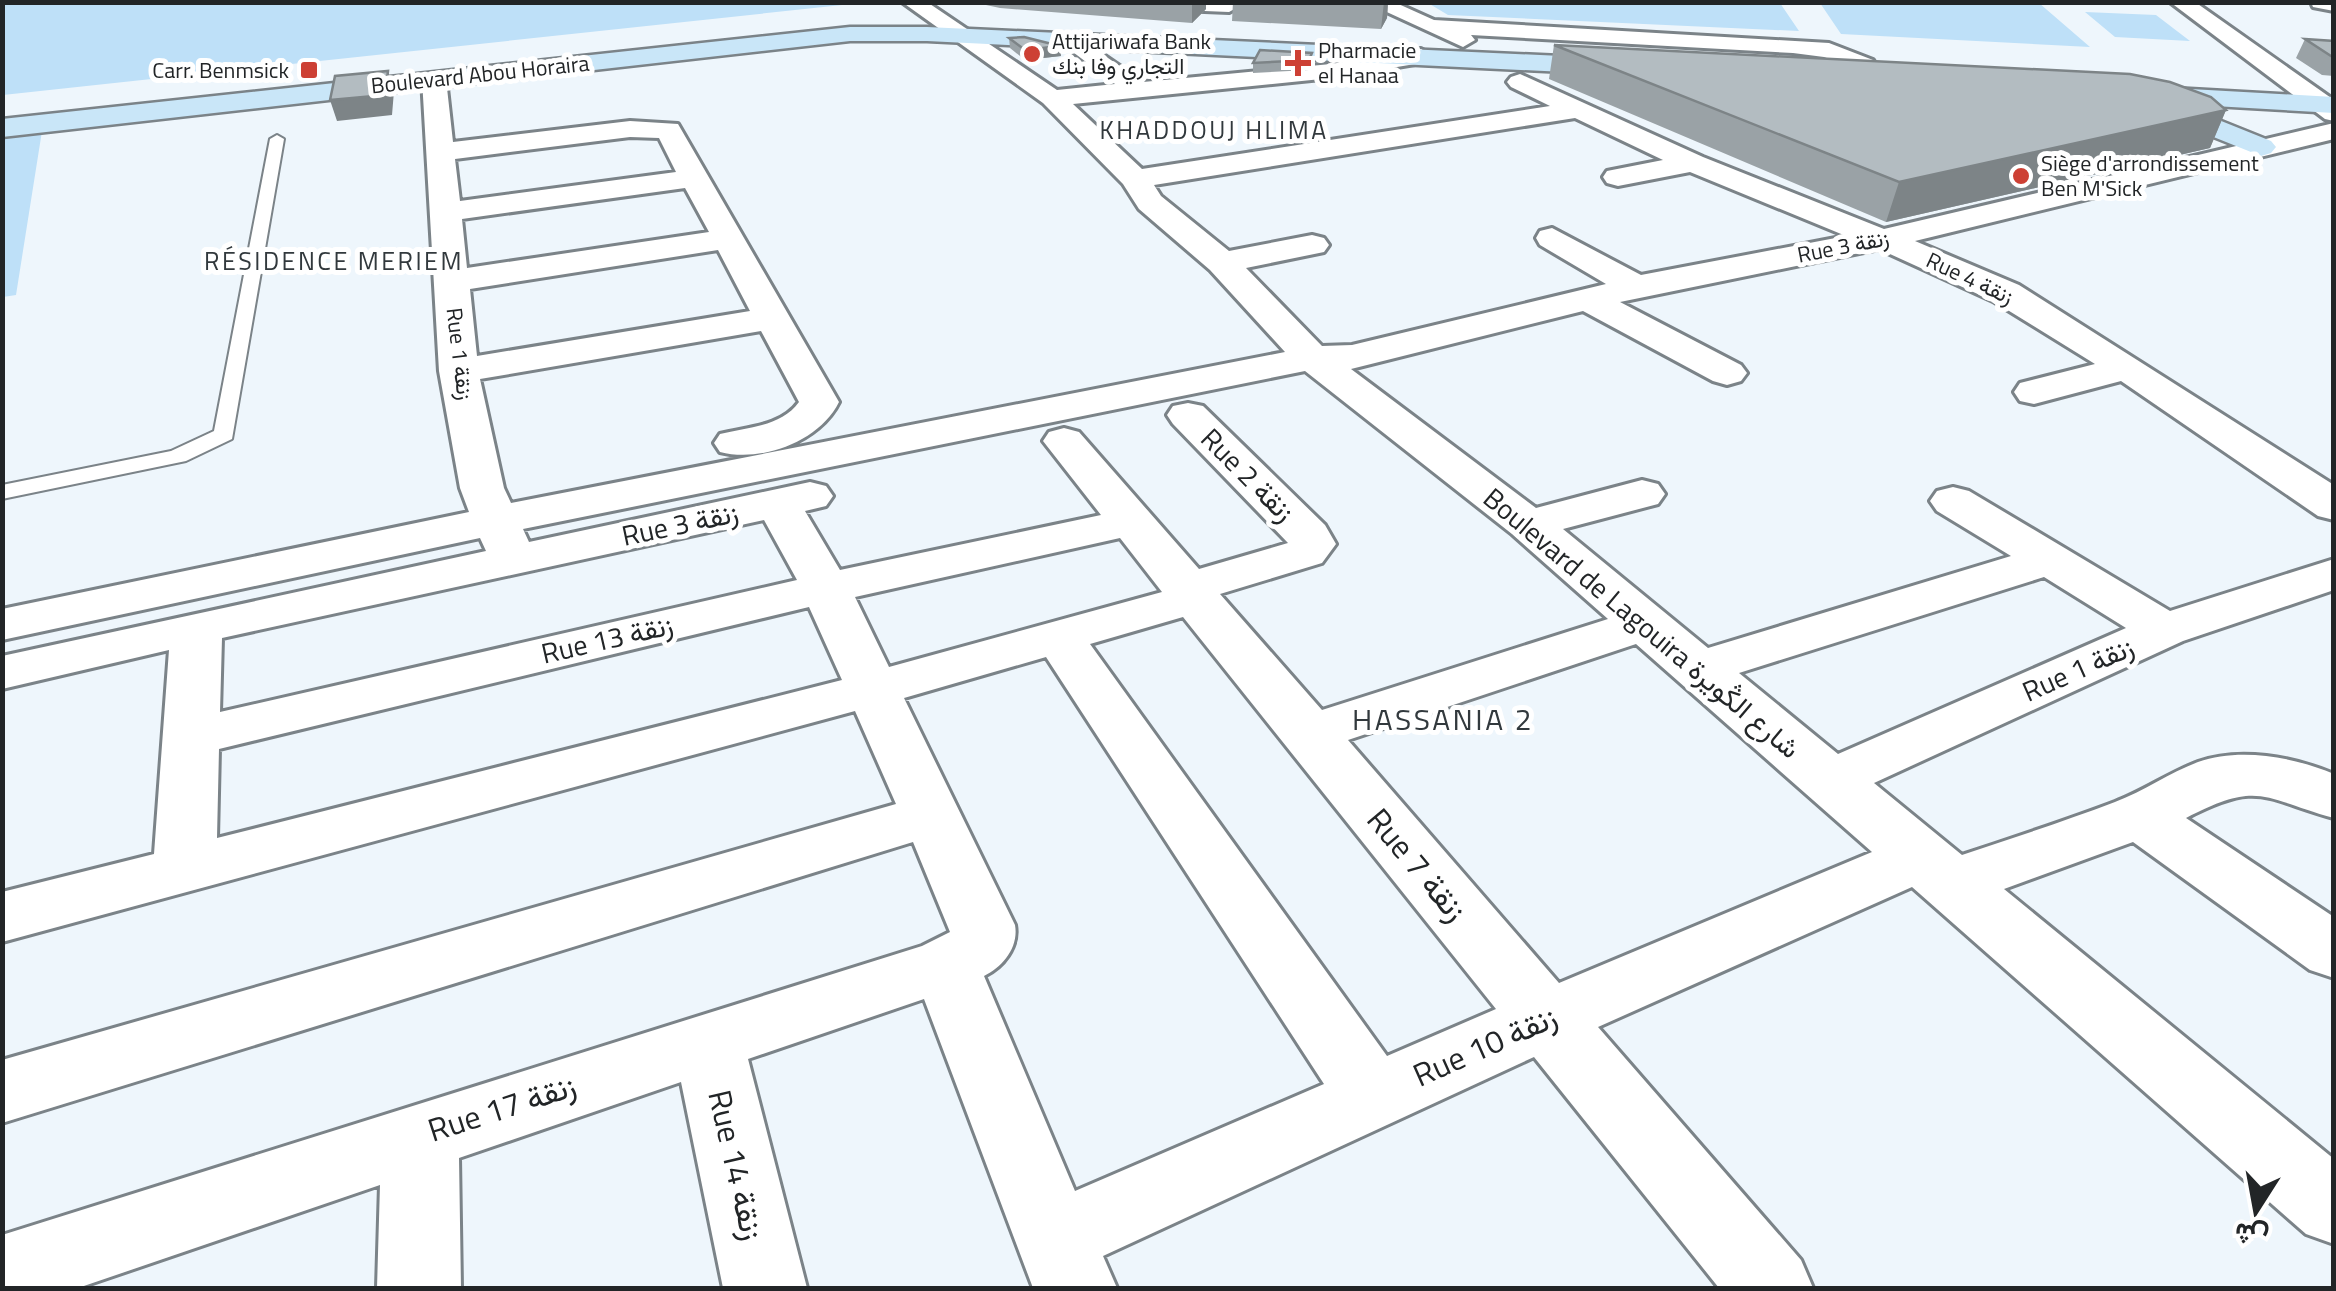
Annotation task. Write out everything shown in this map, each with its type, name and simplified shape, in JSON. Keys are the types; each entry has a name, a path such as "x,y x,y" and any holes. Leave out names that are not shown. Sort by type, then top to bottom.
{"main road":[{"name":"Boulevard Abou Horaira","path":"2,108 802,23 935,19 1877,70"},
{"name":"Boulevard Abou Horaira","path":"2,128 834,36 958,36 1650,69"},
{"path":"1824,78 1877,70"},
{"path":"2119,85 2292,86"},
{"path":"2119,85 2331,108"},
{"path":"2119,85 2217,126 2256,148"}],"street":[{"name":"Boulevard de Lagouira شارع الڭويرة","path":"912,2 1052,98 1134,179 1150,202 1331,362 1700,668 2334,1208"},
{"path":"1131,2 1230,4"},
{"path":"1375,2 1478,46"},
{"path":"2180,2 2292,86 2331,108"},
{"path":"2321,2 2334,5"},
{"path":"1211,32 1230,4"},
{"path":"1430,26 1794,46 1830,50 1877,70"},
{"path":"1074,41 1128,83"},
{"path":"1052,98 1128,83 1238,81 1421,56"},
{"name":"Rue 1 زنقة","path":"434,79 459,371 497,523"},
{"name":"Rue 4 زنقة","path":"1520,82 1693,163 2006,294 2127,368 2334,506"},
{"name":"Rue 3 زنقة","path":"2,625 497,523 1331,362 1586,298 1882,240 2256,148 2331,108"},
{"path":"1134,179 1581,110"},
{"path":"440,152 657,128 668,130 819,402 815,414 795,428 497,523"},
{"path":"1267,131 1311,154"},
{"path":"1370,144 1411,165"},
{"path":"2256,148 2334,154"},
{"path":"1618,177 1693,163"},
{"path":"446,212 696,178"},
{"path":"1552,238 1636,287"},
{"path":"452,281 729,239"},
{"path":"1222,264 1312,245"},
{"path":"1586,298 1727,373"},
{"path":"459,371 773,318"},
{"name":"Rue 3 زنقة","path":"2,674 196,628 497,523 778,504 1188,415 1331,362"},
{"path":"2034,392 2127,368"},
{"name":"Rue 2 زنقة","path":"1188,415 1308,535 1312,544 1306,553 1190,593"},
{"name":"Rue 7 زنقة","path":"1064,442 1771,1288"},
{"path":"1528,524 1642,494"},
{"path":"1954,501 2165,630"},
{"path":"778,504 826,588 933,814 964,945 1065,1264"},
{"name":"Rue 13 زنقة","path":"190,737 826,588 1132,522"},
{"path":"1700,668 2050,560"},
{"name":"Rue 1 زنقة","path":"1830,780 2165,630 2334,574"},
{"path":"2,917 874,690 1060,637 1190,593"},
{"path":"1308,734 1645,624"},
{"path":"185,870 196,628"},
{"path":"1060,637 1373,1096"},
{"path":"1936,870 2140,816 2217,777 2254,775 2298,782 2334,798"},
{"path":"2,1092 933,814"},
{"path":"2140,816 2334,952"},
{"name":"Rue 10 زنقة","path":"1065,1264 1373,1096 1546,1019 1936,870"},
{"name":"Rue 17 زنقة","path":"2,1275 708,1042 964,945"},
{"name":"Rue 14 زنقة","path":"708,1042 764,1288"},
{"path":"418,1288 420,1135"}],"lane":[{"path":"2,492 178,456 224,434 277,140"}],"shaded area":[{"path":"3,2 861,2 861,3 3,95"},
{"path":"1428,3 1780,3 1799,31 1448,15"},
{"path":"1820,3 2039,3 2090,47 1841,34"},
{"path":"2085,12 2156,15 2190,41 2115,37"},
{"path":"42,131 16,295 3,297 3,135"}],"building":[{"path":"1024,37 1060,46 1025,50 1009,38"},
{"path":"2305,39 2334,41 2334,56 2331,56"},
{"path":"1554,45 2130,74 2170,82 2211,97 2226,110 1899,182"},
{"path":"1260,50 1312,53 1309,60 1253,63"},
{"path":"388,71 385,95 330,100 335,76"}],"place":[{"name":"Attijariwafa Bank التجاري وفا بنك","path":"1032,54"},
{"name":"Pharmacie el Hanaa","path":"1298,63"},
{"name":"Carr. Benmsick","path":"309,70"},
{"name":"Siège d'arrondissement Ben M'Sick","path":"2021,176"}],"district":[{"name":"KHADDOUJ HLIMA","path":"1214,130"},
{"name":"RÉSIDENCE MERIEM","path":"334,261"},
{"name":"HASSANIA 2","path":"1443,720"}]}
